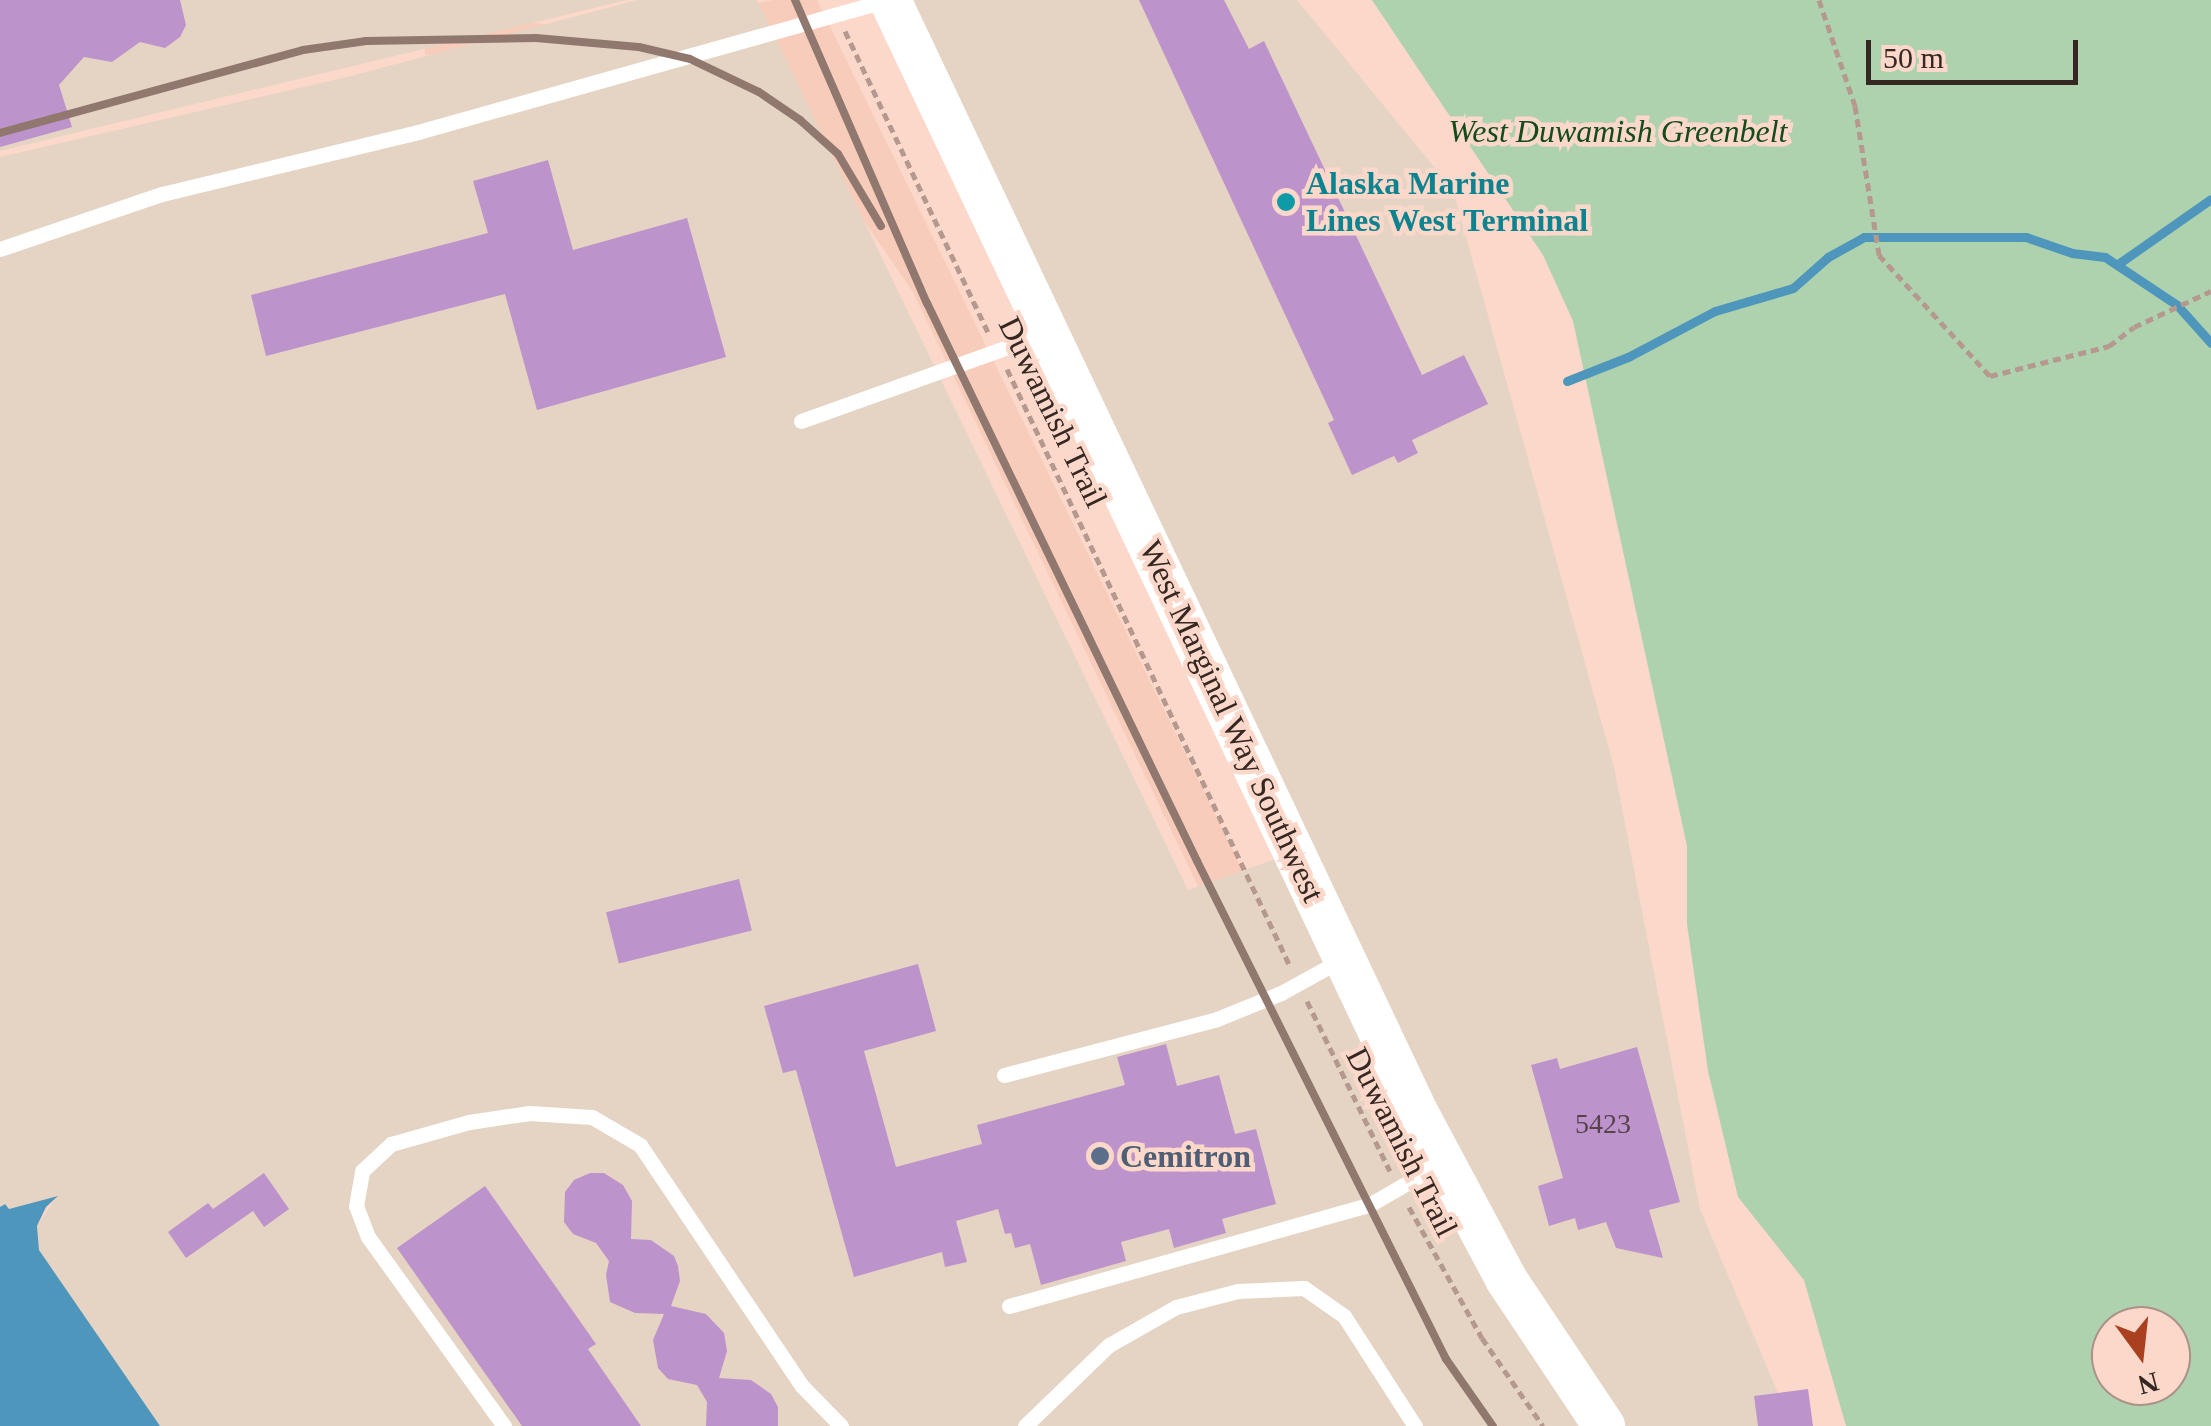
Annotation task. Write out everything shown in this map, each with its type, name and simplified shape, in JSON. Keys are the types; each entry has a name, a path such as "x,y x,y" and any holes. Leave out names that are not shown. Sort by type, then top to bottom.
{"main road":[{"name":"West Marginal Way Southwest","path":"888,0 1444,1162 1506,1279 1604,1426"}],"lane":[{"path":"0,249 162,194 418,132 888,0"},
{"path":"802,421 1048,333"},
{"path":"1004,1075 1217,1019 1344,958"},
{"path":"504,1426 368,1237 356,1206 362,1171 390,1144 469,1122 529,1113 592,1118 640,1146 802,1386 841,1426"},
{"path":"1009,1306 1334,1216 1399,1188 1444,1162"},
{"path":"1025,1426 1109,1345 1176,1306 1238,1291 1304,1288 1344,1316 1415,1426"}],"path":[{"path":"1819,0 1854,106 1879,255 1990,376 2109,346 2134,327 2211,291"},
{"name":"Duwamish Trail","path":"837,14 1399,1188 1473,1322 1543,1426"}],"shaded area":[{"path":"0,0 627,0 0,151"},
{"path":"637,0 757,0 1188,890 1309,847 883,0 1297,0 1453,190 1614,767 1700,1209 1792,1426 160,1426 39,1250 37,1226 56,1198 8,1209 5,1204 0,1207 0,157 351,76"},
{"path":"773,0 817,0 1367,1125 1245,984 913,292 853,205 487,52 425,55 423,15 631,30"}],"green space":[{"name":"West Duwamish Greenbelt","path":"1372,0 2211,0 2211,1426 1846,1426 1804,1280 1738,1197 1708,1071 1687,924 1687,846 1573,321 1543,255"}],"water":[{"path":"58,1196 46,1207 37,1226 39,1250 160,1426 0,1426 0,1207 5,1204 9,1209"}],"building":[{"path":"0,0 180,0 186,25 180,37 165,48 140,42 112,62 84,57 59,85 72,127 0,147"},
{"name":"Alaska Marine Lines West Terminal","path":"1139,0 1224,0 1249,49 1264,41 1422,375 1464,355 1488,404 1412,440 1418,453 1398,463 1394,456 1352,475 1328,423 1334,420"},
{"path":"548,160 573,250 687,218 726,357 537,410 505,294 266,356 251,295 488,233 473,181"},
{"path":"739,879 752,930 619,964 606,912"},
{"name":"Cemitron","path":"918,964 936,1031 864,1051 896,1167 982,1144 977,1125 1125,1085 1117,1057 1166,1044 1177,1086 1219,1075 1235,1134 1256,1129 1276,1204 1222,1219 1226,1233 1174,1248 1169,1229 1121,1242 1126,1261 1041,1285 1030,1244 1015,1248 1011,1233 1005,1234 998,1209 956,1221 967,1262 945,1267 942,1252 854,1277 796,1070 783,1073 764,1006"},
{"path":"1637,1047 1680,1202 1649,1210 1663,1258 1616,1248 1606,1222 1578,1230 1575,1218 1549,1226 1538,1186 1563,1178 1531,1065 1557,1058 1560,1069"},
{"path":"264,1173 289,1209 264,1227 253,1211 186,1258 168,1232 208,1203 213,1209"},
{"path":"590,1173 604,1173 623,1185 632,1201 631,1239 651,1240 674,1256 678,1266 680,1281 671,1306 706,1314 724,1333 727,1351 719,1378 751,1380 771,1394 778,1407 778,1426 706,1426 707,1402 697,1385 668,1379 658,1368 653,1340 664,1314 635,1313 610,1302 606,1275 609,1261 596,1243 573,1234 564,1222 565,1192 574,1180"},
{"path":"485,1186 596,1344 588,1349 641,1426 522,1426 397,1248"},
{"path":"1808,1389 1813,1426 1758,1426 1754,1396"}],"waterway":[{"path":"2118,264 2211,199"},
{"path":"1567,381 1628,357 1715,311 1793,288 1828,257 1864,237 2026,237 2072,253 2105,257 2177,305 2211,343"}],"railway":[{"path":"795,0 927,303 1197,861 1446,1359 1493,1426"},
{"path":"0,133 303,50 366,41 536,38 639,47 690,59 759,92 800,120 838,154 881,226"}],"place":[{"name":"Alaska Marine Lines West Terminal","path":"1286,202"},
{"name":"Cemitron","path":"1100,1156"}]}
